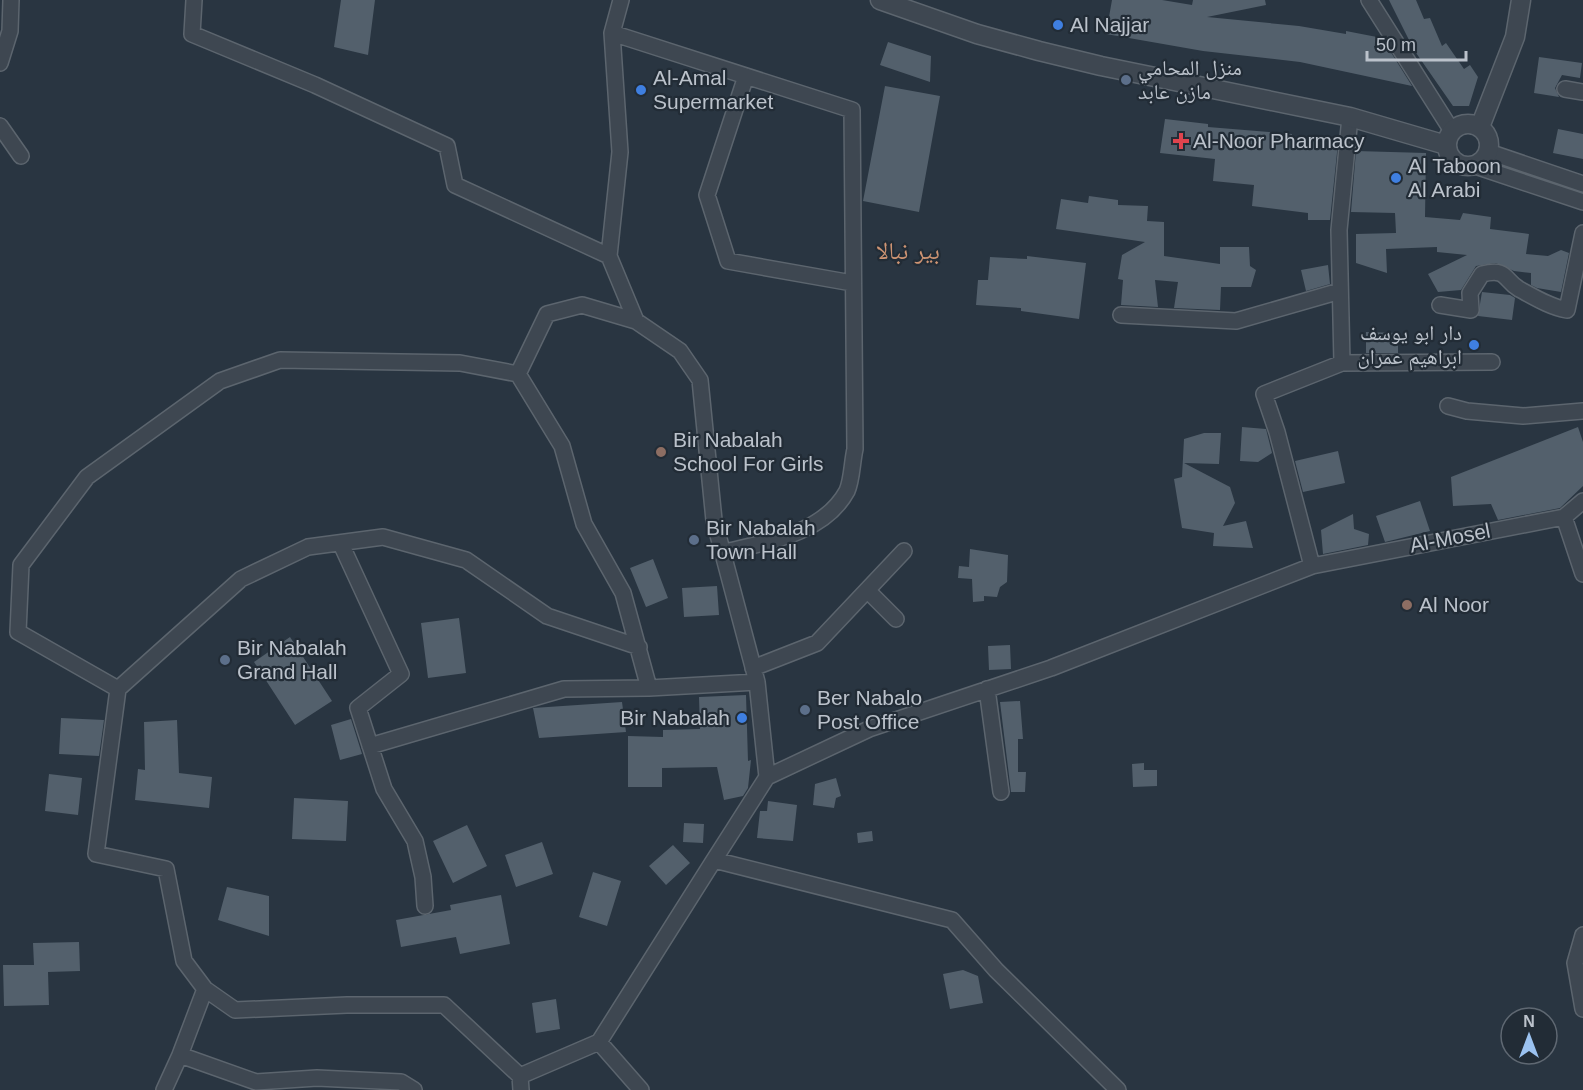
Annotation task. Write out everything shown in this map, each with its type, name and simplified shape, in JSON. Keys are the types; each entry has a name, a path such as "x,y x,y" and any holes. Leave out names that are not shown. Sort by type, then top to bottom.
{"street":[{"path":"0,63 10,31 10,0"},
{"path":"194,0 192,34 315,85 447,146 455,185 609,255"},
{"path":"621,0 612,33 620,152 609,255 636,321"},
{"path":"880,0 977,34 1101,66 1449,138"},
{"path":"1368,0 1449,138 1452,160 1466,167 1476,166 1583,202"},
{"path":"1480,128 1515,37 1521,0"},
{"path":"612,33 852,110 855,449 847,490 821,520 787,537 721,553"},
{"path":"746,76 707,195 728,261 852,283"},
{"path":"1565,89 1583,92"},
{"path":"1342,363 1339,230 1350,117"},
{"path":"1449,138 1466,124 1480,128 1489,140 1489,152 1476,166"},
{"path":"0,126 21,156"},
{"path":"1489,152 1583,184"},
{"path":"1440,305 1471,310 1470,293 1482,274 1494,272 1509,277 1515,287 1556,308 1567,310 1583,233"},
{"path":"1121,315 1236,321 1340,291"},
{"path":"518,374 547,314 582,305 636,321 680,351 700,380 714,520 755,675 767,777 599,1042 521,1083 444,1005 347,1005 236,1010 205,989 184,961 166,869 96,854 118,689 241,579 308,547 383,537 466,560 547,616 639,647"},
{"path":"118,689 18,632 21,565 87,477 220,381 280,360 460,363 518,374 562,446 584,524 623,593 649,688"},
{"path":"1312,566 1264,394 1342,363 1492,362"},
{"path":"1448,406 1467,411 1522,416 1583,411"},
{"name":"Al-Mosel","path":"767,777 869,729 1051,668 1312,566 1564,517 1583,501"},
{"path":"1564,517 1583,574"},
{"path":"341,544 401,674 358,708 384,789 415,841 423,877 425,906"},
{"path":"370,746 564,689 649,688 755,675 817,643 904,550"},
{"path":"867,590 896,619"},
{"path":"987,689 1000,792"},
{"path":"714,860 952,920 996,970 1118,1090"},
{"path":"1583,934 1575,963 1583,1009"},
{"path":"164,1090 205,989"},
{"path":"599,1042 641,1090"},
{"path":"180,1055 256,1082 317,1078 401,1082 414,1090"}],"building":[{"path":"341,0 375,0 368,55 334,47"},
{"path":"1112,0 1162,0 1192,5 1193,0 1265,0 1266,5 1207,17 1299,26 1346,34 1346,31 1382,38 1412,86 1300,62 1203,51 1106,34"},
{"path":"1389,0 1416,0 1424,19 1430,18 1442,46 1446,43 1464,69 1470,65 1478,77 1469,106 1453,106 1414,50"},
{"path":"888,42 931,56 930,82 880,65"},
{"path":"1539,57 1582,63 1580,78 1562,75 1555,88 1559,97 1534,93"},
{"path":"885,86 940,96 919,212 863,201"},
{"path":"1165,119 1208,124 1208,127 1292,134 1292,140 1338,143 1330,220 1308,220 1308,213 1252,206 1254,185 1213,181 1215,159 1160,153"},
{"path":"1558,129 1583,134 1583,159 1553,153"},
{"path":"1356,151 1426,153 1425,217 1460,220 1463,213 1491,217 1490,229 1529,234 1526,254 1548,256 1561,250 1569,253 1561,292 1537,288 1531,285 1531,273 1514,271 1496,263 1476,266 1461,290 1438,292 1428,274 1467,255 1437,252 1437,247 1386,249 1387,273 1356,263 1356,234 1396,233 1395,213 1351,212"},
{"path":"1089,196 1118,200 1118,205 1148,206 1147,221 1164,222 1164,256 1220,264 1220,247 1249,247 1250,266 1256,270 1251,287 1221,287 1220,310 1174,308 1178,282 1155,280 1158,307 1121,305 1123,280 1118,279 1122,255 1145,242 1056,229 1061,199 1088,203"},
{"path":"1027,256 1086,263 1079,319 1021,311 1021,308 976,305 978,280 988,280 990,257 1027,259"},
{"path":"1328,265 1330,284 1306,291 1301,270"},
{"path":"1482,292 1510,295 1515,298 1512,320 1478,316"},
{"path":"1366,332 1398,333 1398,353 1366,353"},
{"path":"1242,427 1266,429 1272,453 1258,462 1240,461"},
{"path":"1578,427 1583,442 1583,486 1560,508 1498,520 1491,504 1453,506 1451,477"},
{"path":"1204,433 1221,433 1219,464 1184,463 1230,487 1235,503 1223,526 1246,521 1253,548 1213,546 1214,533 1182,528 1174,479 1182,477 1184,439"},
{"path":"1338,451 1345,483 1303,492 1295,461"},
{"path":"1420,501 1430,531 1385,542 1376,516"},
{"path":"1353,514 1354,529 1369,534 1368,545 1323,554 1321,530"},
{"path":"970,549 1008,555 1007,582 1000,587 997,597 984,596 984,601 973,602 972,579 958,578 959,566 969,567"},
{"path":"653,559 668,598 646,607 630,568"},
{"path":"717,586 719,615 684,617 682,588"},
{"path":"459,618 466,673 428,678 421,623"},
{"path":"290,637 332,701 295,725 254,662"},
{"path":"1010,645 1011,669 989,670 988,646"},
{"path":"746,695 748,761 751,760 748,788 743,796 724,800 717,767 662,768 662,787 628,787 628,736 663,737 663,730 700,729 699,697"},
{"path":"1020,701 1023,739 1018,739 1018,772 1026,772 1025,792 1011,792 1000,702"},
{"path":"622,702 626,732 539,738 533,708"},
{"path":"61,718 104,720 99,756 59,754"},
{"path":"351,719 362,754 340,760 331,725"},
{"path":"177,720 179,773 212,777 209,808 135,800 138,769 145,770 144,722"},
{"path":"1144,763 1144,770 1157,770 1157,786 1133,787 1132,764"},
{"path":"49,774 82,778 78,815 45,811"},
{"path":"836,778 841,796 836,798 834,808 813,805 815,784"},
{"path":"294,798 348,801 346,841 292,839"},
{"path":"768,801 797,805 793,841 757,838 760,811 767,811"},
{"path":"684,823 704,824 703,843 683,842"},
{"path":"467,825 487,866 453,883 433,841"},
{"path":"872,831 873,841 858,843 857,833"},
{"path":"542,842 553,874 516,887 505,855"},
{"path":"673,845 690,863 666,885 649,866"},
{"path":"593,872 621,881 607,926 579,917"},
{"path":"227,887 269,896 269,936 218,920"},
{"path":"501,895 510,944 460,954 456,937 401,947 396,920 451,910 450,905"},
{"path":"79,942 80,971 48,972 49,1005 4,1006 3,965 34,965 33,943"},
{"path":"963,970 978,976 983,1003 950,1009 943,974"},
{"path":"556,999 560,1029 536,1033 532,1003"}],"place":[{"name":"Al Najjar","path":"1058,25"},
{"name":"منزل المحامي مازن عابد","path":"1126,80"},
{"name":"Al-Amal Supermarket","path":"641,90"},
{"name":"Al-Noor Pharmacy","path":"1181,141"},
{"name":"Al Taboon Al Arabi","path":"1396,178"},
{"name":"دار ابو يوسف ابراهيم عمران","path":"1474,345"},
{"name":"Bir Nabalah School For Girls","path":"661,452"},
{"name":"Bir Nabalah Town Hall","path":"694,540"},
{"name":"Al Noor","path":"1407,605"},
{"name":"Bir Nabalah Grand Hall","path":"225,660"},
{"name":"Ber Nabalo Post Office","path":"805,710"},
{"name":"Bir Nabalah","path":"742,718"}],"district":[{"name":"بير نبالا","path":"908,251"}]}
